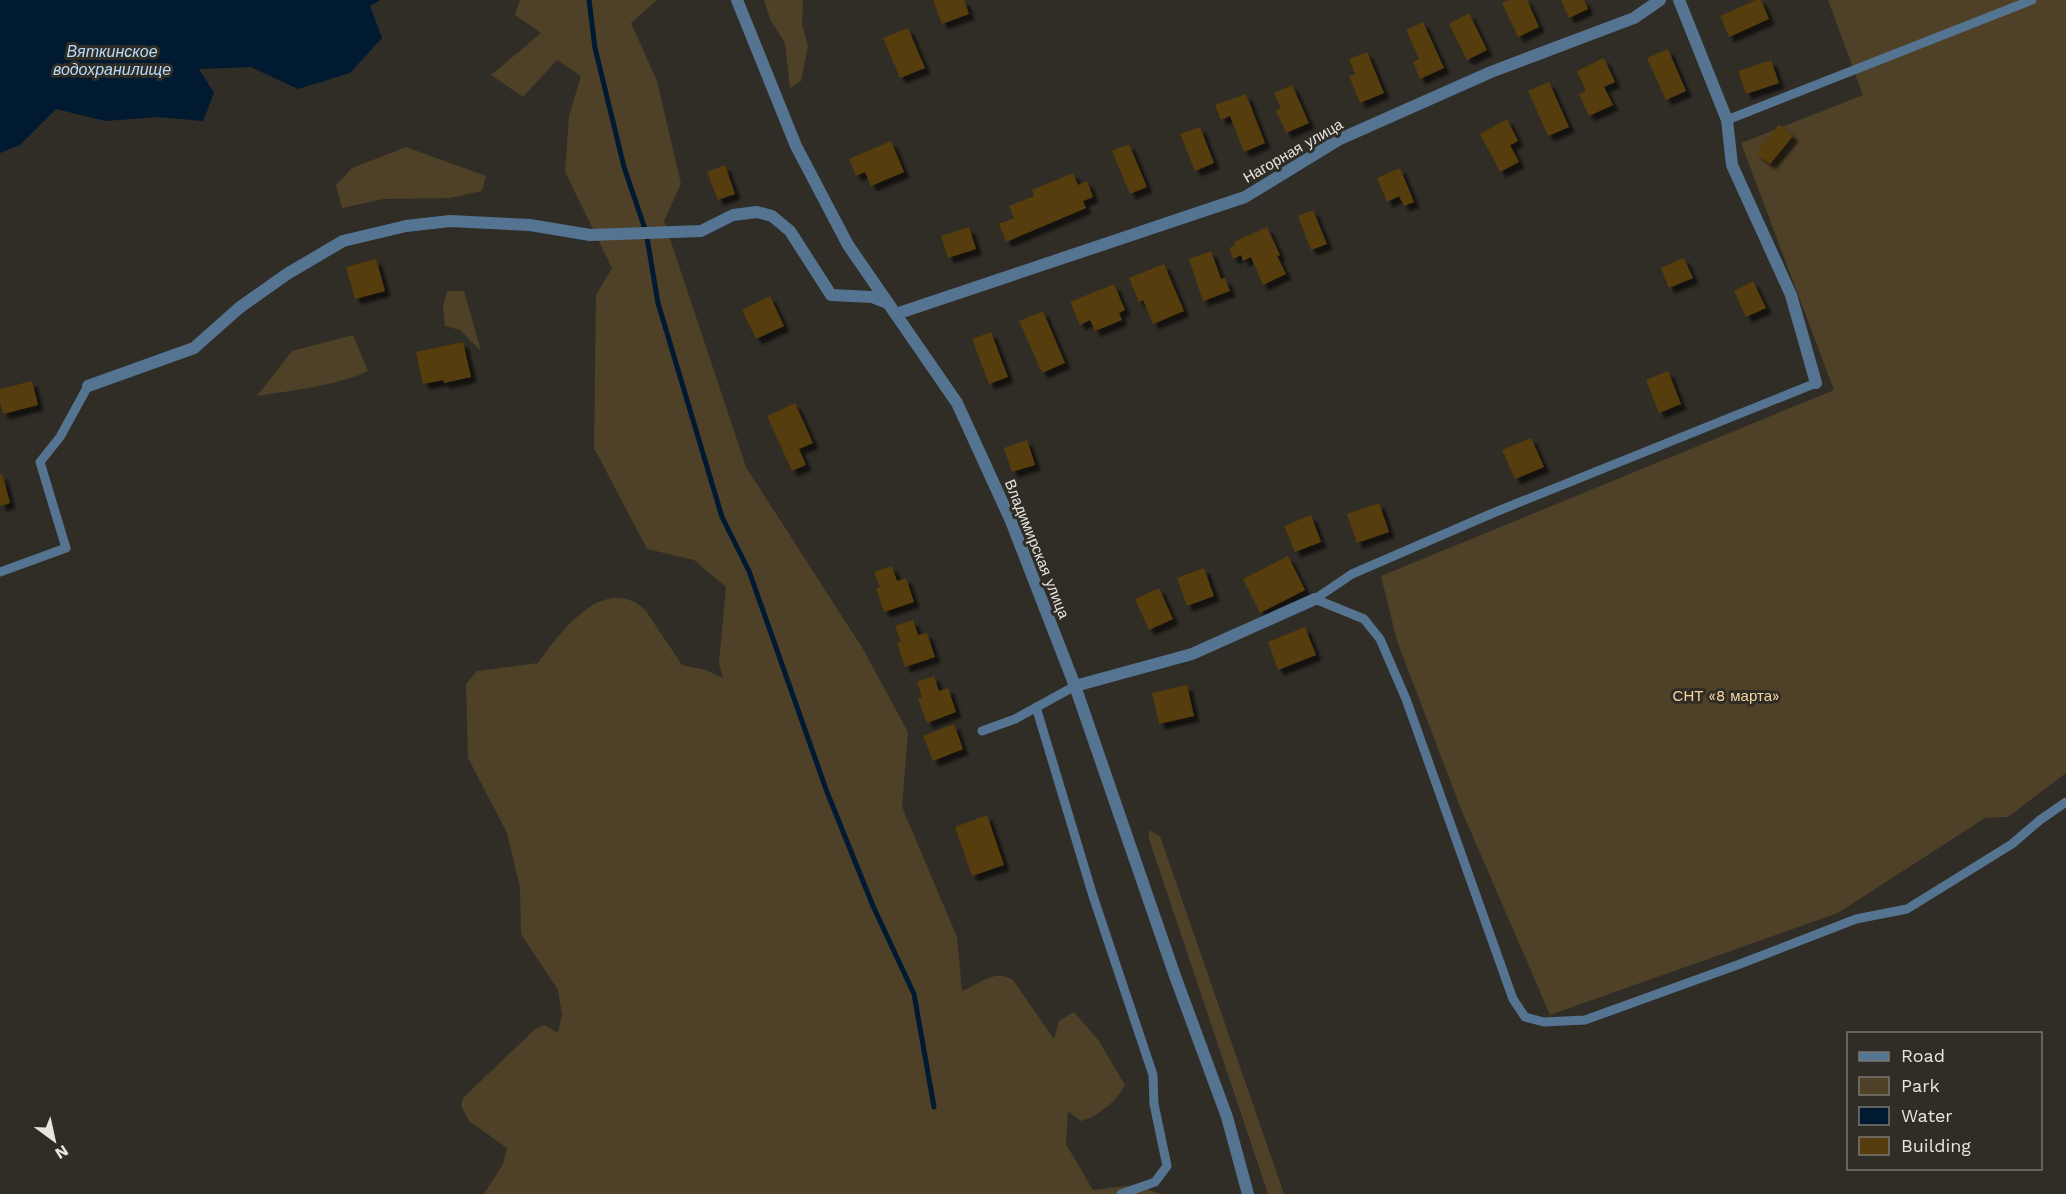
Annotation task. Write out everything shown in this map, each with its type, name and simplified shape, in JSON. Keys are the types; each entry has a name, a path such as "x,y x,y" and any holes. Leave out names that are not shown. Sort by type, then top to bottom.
{"street":[{"name":"Владимирская улица","path":"737,0 796,146 848,245 957,404 1011,521 1075,686 1227,1117 1248,1194"},
{"name":"Нагорная улица","path":"896,314 1245,197 1340,139 1491,72 1634,18 1660,0"},
{"path":"1679,0 1727,120 1732,165 1791,294 1816,383"},
{"path":"88,386 194,348 240,308 287,274 343,241 406,226 450,221 530,225 590,234 701,231 733,215 757,212 772,216 790,231 831,295 872,297 887,303"},
{"path":"1075,686 1192,654 1315,599"}],"lane":[{"path":"1727,120 2032,0"},
{"path":"1315,599 1352,574 1493,513 1816,383"},
{"path":"0,572 66,549 40,462 60,436 88,386"},
{"path":"1315,599 1364,619 1380,639 1406,699 1513,999 1525,1017 1544,1022 1585,1020 1856,919 1907,909 2012,844 2066,802"},
{"path":"982,731 1015,719 1075,686"},
{"path":"1036,707 1093,896 1153,1075 1154,1104 1167,1166 1155,1182 1121,1194"}],"green space":[{"path":"520,0 657,0 631,23 657,81 681,184 664,221 746,467 863,649 908,732 902,807 957,937 962,991 993,976 1013,980 1054,1039 1059,1021 1074,1012 1099,1041 1125,1085 1106,1108 1094,1116 1081,1121 1068,1111 1066,1144 1093,1190 1135,1185 1161,1194 484,1194 503,1164 507,1148 469,1121 461,1106 463,1098 534,1030 544,1025 558,1033 562,1015 558,990 521,934 520,888 507,833 468,758 466,684 477,671 538,663 570,623 598,603 613,598 628,599 644,609 682,665 706,670 723,678 719,664 726,587 694,560 647,549 594,448 596,295 612,268 565,172 569,116 581,76 557,60 523,97 491,75 541,33 515,15"},
{"path":"764,0 803,0 802,24 808,46 801,81 790,88 785,43 770,19"},
{"name":"СНТ «8 марта»","path":"1828,0 2066,0 2066,773 2008,817 1985,818 1838,913 1550,1015 1461,809 1397,641 1381,576 1834,390 1741,143 1863,95"},
{"path":"406,147 486,176 482,191 450,198 384,199 342,208 336,185 352,168"},
{"path":"447,291 464,291 481,351 460,330 445,326 443,307"},
{"path":"353,335 368,371 329,384 257,396 292,351"},
{"path":"1149,830 1160,836 1284,1194 1268,1194 1149,839"}],"water":[{"name":"Вяткинское водохранилище","path":"0,0 380,0 370,6 382,38 350,73 298,89 251,67 199,69 214,93 203,121 158,117 106,121 56,109 20,145 0,153"}],"building":[{"path":"933,0 964,0 969,14 942,24"},
{"path":"1509,0 1527,0 1539,27 1518,37 1502,3"},
{"path":"1561,0 1584,0 1588,9 1569,18"},
{"path":"1756,0 1761,0 1769,19 1729,37 1720,16"},
{"path":"1469,13 1487,50 1467,60 1449,24"},
{"path":"1423,22 1444,68 1420,79 1413,62 1419,59 1406,30"},
{"path":"908,28 925,68 900,78 883,38"},
{"path":"1668,49 1686,91 1666,100 1647,58"},
{"path":"1367,52 1384,93 1360,103 1349,76 1355,74 1349,59"},
{"path":"1604,58 1615,82 1604,87 1613,105 1589,116 1579,94 1586,91 1577,71"},
{"path":"1771,60 1779,83 1746,94 1738,71"},
{"path":"1549,82 1569,127 1548,136 1528,91"},
{"path":"1292,85 1309,123 1286,133 1276,111 1281,108 1274,93"},
{"path":"1246,94 1265,143 1244,152 1230,116 1221,120 1215,105"},
{"path":"1507,119 1518,141 1510,145 1519,162 1500,172 1480,134"},
{"path":"1779,124 1793,136 1770,164 1756,153"},
{"path":"1200,127 1214,163 1195,171 1180,134"},
{"path":"891,141 904,172 871,186 865,172 856,176 849,159"},
{"path":"1129,144 1147,187 1130,194 1112,151"},
{"path":"725,165 735,194 718,200 707,172"},
{"path":"1400,168 1414,202 1404,206 1399,196 1387,202 1377,178"},
{"path":"1073,173 1078,185 1087,181 1093,197 1083,201 1086,208 1006,242 999,224 1014,218 1009,206 1034,196 1032,190"},
{"path":"1313,210 1327,244 1311,250 1298,216"},
{"path":"969,227 976,249 948,258 941,236"},
{"path":"1267,227 1286,274 1263,285 1251,257 1243,261 1241,255 1233,259 1229,248 1236,245 1234,242"},
{"path":"1211,251 1221,279 1225,278 1230,291 1203,301 1189,259"},
{"path":"1684,258 1693,278 1669,288 1661,268"},
{"path":"376,259 385,291 355,299 346,267"},
{"path":"1164,264 1184,311 1153,324 1143,300 1139,302 1129,278"},
{"path":"1753,281 1766,308 1746,317 1734,291"},
{"path":"1114,284 1125,310 1119,313 1122,320 1095,331 1090,320 1080,325 1070,302"},
{"path":"770,296 784,326 756,339 742,310"},
{"path":"1043,311 1065,363 1042,373 1019,321"},
{"path":"991,332 1008,377 989,384 972,339"},
{"path":"463,342 471,377 444,383 443,380 423,384 416,352"},
{"path":"1668,371 1681,404 1659,413 1646,380"},
{"path":"32,381 38,405 3,414 0,389"},
{"path":"795,403 813,443 799,449 806,465 792,471 767,416"},
{"path":"1531,438 1544,467 1515,479 1502,450"},
{"path":"1027,440 1035,465 1012,472 1004,448"},
{"path":"2,474 10,503 0,506 0,475"},
{"path":"1379,503 1389,532 1357,543 1347,514"},
{"path":"1311,515 1321,542 1295,552 1284,526"},
{"path":"1288,556 1305,590 1260,613 1243,579"},
{"path":"892,566 897,581 906,578 914,602 884,612 876,588 880,587 874,572"},
{"path":"1204,568 1214,596 1187,606 1177,578"},
{"path":"1159,588 1173,619 1149,630 1135,599"},
{"path":"913,620 918,635 927,633 935,657 905,667 897,643 901,642 895,626"},
{"path":"1305,627 1316,655 1278,670 1268,642"},
{"path":"934,676 939,691 948,688 956,712 927,723 918,699 922,697 917,682"},
{"path":"1187,685 1194,716 1159,724 1152,693"},
{"path":"954,724 963,749 933,761 923,736"},
{"path":"987,815 1004,865 972,876 955,827"}],"waterway":[{"path":"589,0 595,48 624,167 646,232 658,303 722,517 749,571 827,792 873,906 914,994 934,1107"}]}
